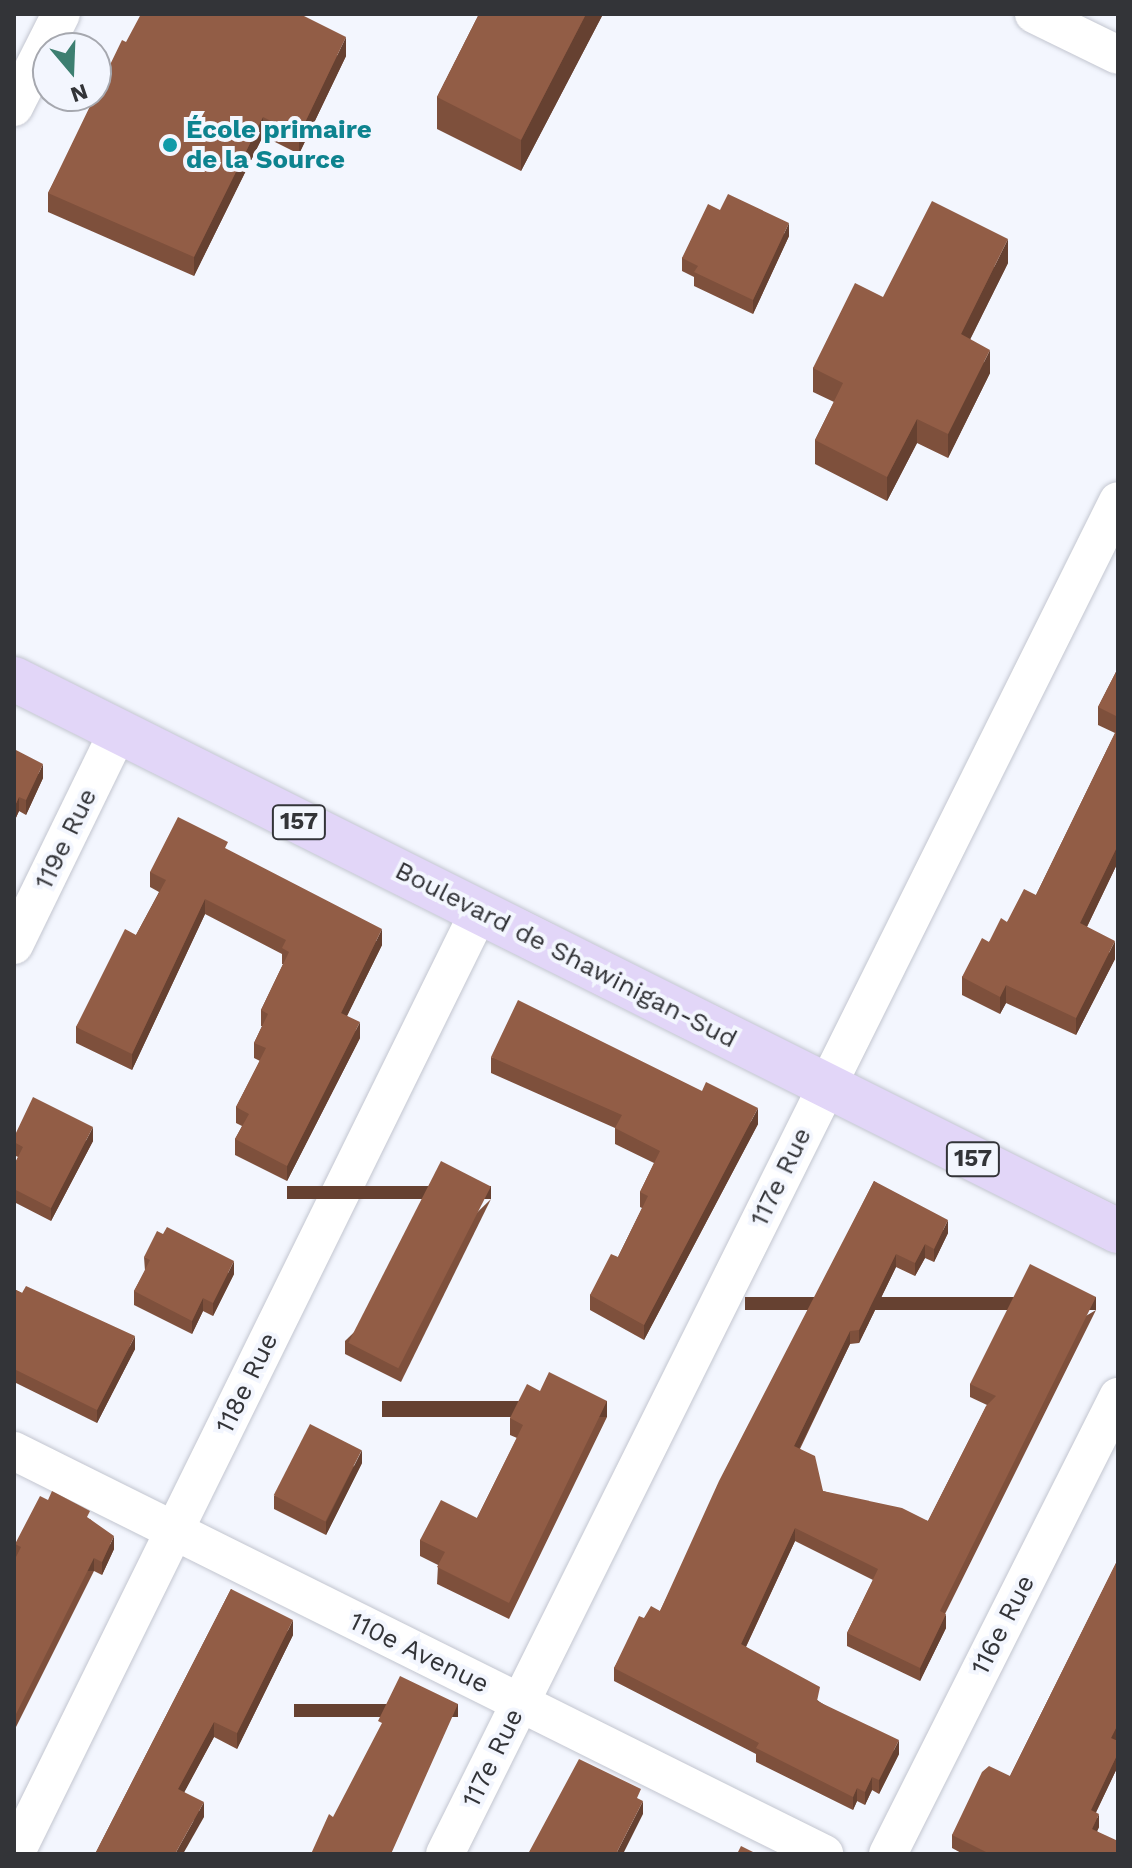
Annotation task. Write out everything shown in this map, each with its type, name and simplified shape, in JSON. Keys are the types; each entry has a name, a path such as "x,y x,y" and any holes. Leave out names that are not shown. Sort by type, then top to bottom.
{"main road":[{"name":"Boulevard de Shawinigan-Sud","path":"14,679 1118,1231"}],"street":[{"path":"14,107 61,14"},
{"path":"1034,14 1118,55"},
{"name":"117e Rue","path":"445,1854 1118,501"},
{"name":"119e Rue","path":"14,945 118,732"},
{"name":"118e Rue","path":"15,1854 479,912"},
{"name":"116e Rue","path":"888,1854 1118,1397"},
{"name":"110e Avenue","path":"14,1451 824,1854"}],"building":[{"name":"École primaire de la Source","path":"141,14 300,14 346,37 299,135 263,117 194,257 48,193 87,112 112,112 112,61 122,40 126,42"},
{"path":"479,14 586,14 521,140 437,97"},
{"path":"728,194 789,223 753,300 694,272 698,266 682,258 708,204 720,210"},
{"path":"932,201 1008,239 961,334 990,350 948,434 917,419 887,477 815,440 843,383 813,368 855,283 883,297"},
{"path":"1118,668 1118,717 1098,707"},
{"path":"1118,727 1118,845 1080,923 1115,941 1076,1018 1006,985 1000,997 962,977 982,938 989,942 1001,918 1007,922 1024,889 1036,895"},
{"path":"14,749 43,764 26,800 19,797 14,808"},
{"path":"178,817 228,842 225,848 382,929 341,1013 360,1022 287,1166 235,1139 249,1114 236,1107 266,1048 254,1043 268,1014 261,1010 289,952 282,948 286,940 205,899 132,1054 76,1027 125,929 136,935 166,880 150,872"},
{"path":"518,1000 702,1091 706,1082 758,1108 644,1325 590,1295 611,1254 618,1257 648,1196 640,1192 660,1151 615,1128 622,1115 491,1057"},
{"path":"33,1097 93,1127 51,1208 14,1189 14,1165 23,1147 14,1142 14,1137"},
{"path":"441,1161 491,1186 398,1368 348,1343"},
{"path":"874,1181 948,1220 934,1249 925,1244 915,1263 896,1254 859,1330 850,1331 794,1446 815,1456 823,1491 902,1508 928,1521 986,1406 996,1396 970,1384 1030,1264 1096,1297 940,1611 946,1614 920,1668 847,1633 878,1569 795,1528 741,1644 820,1687 817,1701 899,1740 879,1780 872,1777 865,1792 857,1788 853,1797 756,1748 759,1743 614,1668 639,1616 644,1618 651,1606 660,1611 719,1481"},
{"path":"167,1227 234,1261 213,1303 203,1298 192,1321 134,1291 150,1260 144,1257 157,1231 163,1234"},
{"path":"26,1286 135,1336 97,1410 14,1369 14,1289 22,1293"},
{"path":"549,1372 607,1401 509,1603 437,1567 445,1552 420,1540 441,1500 477,1518 523,1425 510,1418 527,1384 540,1391"},
{"path":"310,1424 362,1450 325,1522 274,1495"},
{"path":"52,1491 90,1511 87,1517 114,1536 102,1562 94,1558 14,1718 14,1561 21,1547 15,1544 40,1496 48,1500"},
{"path":"1118,1559 1118,1724 1111,1738 1118,1741 1118,1753 1091,1810 1099,1814 1092,1829 1118,1841 1118,1854 990,1854 952,1835 982,1772 989,1766 1010,1776"},
{"path":"231,1589 293,1620 237,1733 214,1722 178,1789 204,1802 175,1854 95,1854"},
{"path":"400,1676 458,1704 391,1854 311,1854 329,1814 333,1817 382,1723 378,1721"},
{"path":"579,1759 641,1789 637,1798 643,1801 616,1854 528,1854"},
{"path":"741,1846 757,1854 737,1854"}],"place":[{"name":"École primaire de la Source","path":"170,145"}]}
